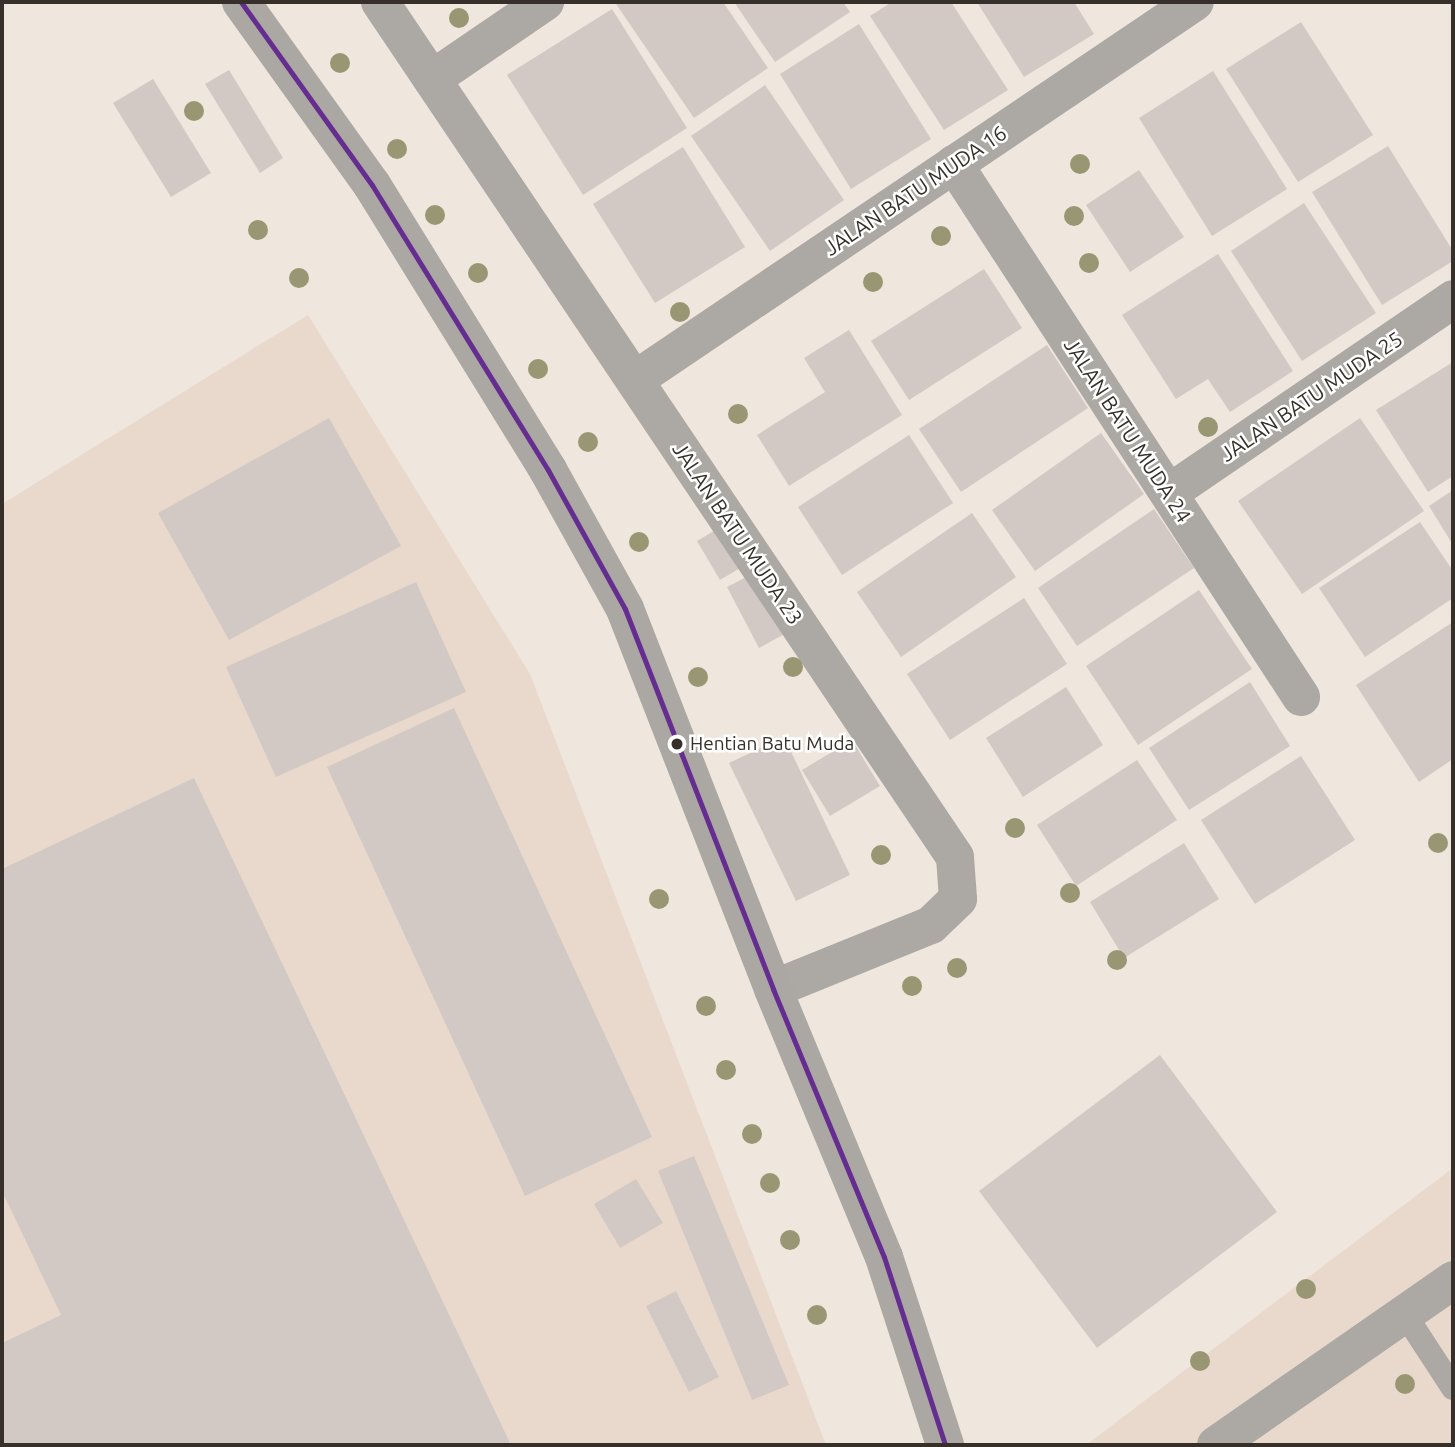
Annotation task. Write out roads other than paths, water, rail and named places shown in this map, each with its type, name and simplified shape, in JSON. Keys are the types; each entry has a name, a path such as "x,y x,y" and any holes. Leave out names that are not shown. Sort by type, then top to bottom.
{"street":[{"path":"241,2 372,185 548,470 625,609 773,989 884,1257 945,1445"},
{"name":"JALAN BATU MUDA 23","path":"380,2 955,857 958,899 931,925 773,989"},
{"path":"432,79 545,2"},
{"name":"JALAN BATU MUDA 16","path":"636,379 1195,2"},
{"name":"JALAN BATU MUDA 24","path":"954,164 1301,697"},
{"name":"JALAN BATU MUDA 25","path":"1169,493 1453,299"},
{"path":"1216,1445 1406,1316 1453,1280"}],"lane":[{"path":"1406,1316 1453,1388"}],"place":[{"name":"Hentian Batu Muda","path":"677,744"}]}
